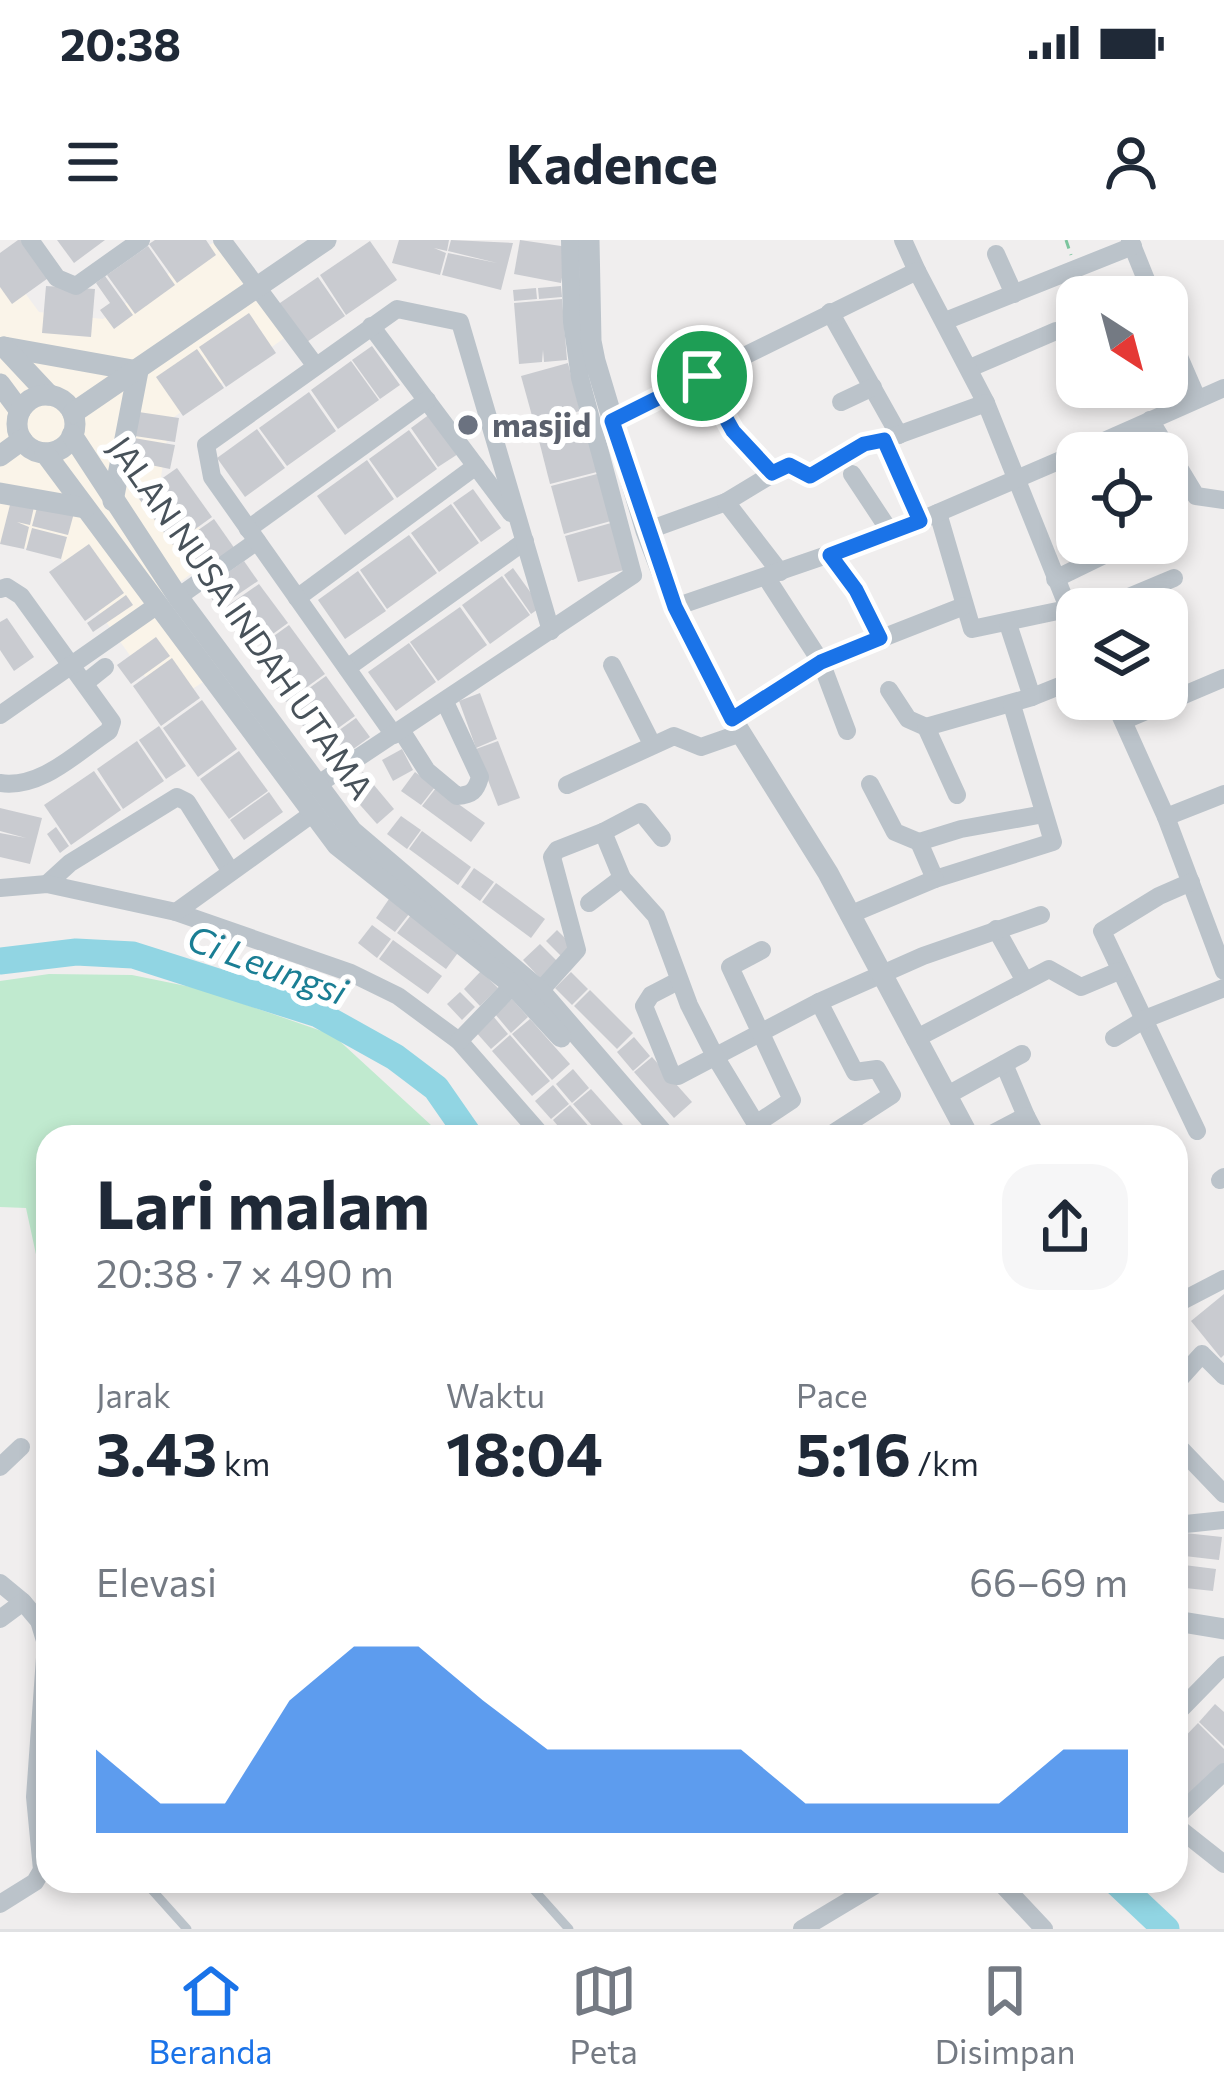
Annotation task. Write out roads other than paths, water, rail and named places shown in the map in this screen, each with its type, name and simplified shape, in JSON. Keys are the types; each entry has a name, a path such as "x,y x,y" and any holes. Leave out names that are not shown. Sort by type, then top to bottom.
{"street":[{"path":"30,240 58,278 76,286 137,241"},
{"path":"222,240 315,364"},
{"path":"49,395 27,402 17,421 22,440 45,453 61,448 73,424 138,371 326,240"},
{"path":"550,240 576,242"},
{"path":"903,240 986,403 1059,588"},
{"path":"576,242 591,341 612,421 675,607 737,726 801,825 962,1125"},
{"path":"317,785 634,572 580,378 572,322 576,242"},
{"path":"945,321 1131,243 1145,276"},
{"path":"996,254 1014,295"},
{"path":"612,421 917,271"},
{"path":"445,701 480,777 477,789 469,795 457,796 427,771 346,668 212,478 206,445 397,309 460,322 551,631"},
{"path":"830,312 873,387 974,630 1056,621"},
{"path":"371,326 523,534"},
{"path":"970,368 1056,331"},
{"path":"2,345 138,371"},
{"path":"2,345 49,395 63,400 73,424"},
{"path":"113,501 138,371"},
{"path":"702,376 733,431 772,473"},
{"path":"1188,377 1197,398"},
{"path":"0,384 20,411"},
{"path":"841,402 873,387"},
{"path":"1123,432 1224,388"},
{"path":"178,597 427,400"},
{"path":"646,531 726,502 789,465 810,476 864,444 986,403"},
{"path":"1150,420 1192,491 1201,499 1224,500"},
{"name":"JALAN NUSA INDAH UTAMA","path":"73,424 113,501 178,597 362,842 540,991 639,1125"},
{"path":"0,456 22,440"},
{"name":"JALAN NUSA INDAH UTAMA","path":"45,453 343,850 513,986 654,1125"},
{"path":"675,607 891,533 1056,462"},
{"path":"297,598 476,466"},
{"path":"852,474 891,533"},
{"path":"0,493 85,508"},
{"path":"726,502 773,574 821,662 847,731"},
{"path":"346,668 523,534"},
{"path":"830,555 856,590 880,638"},
{"path":"1055,579 1086,564"},
{"path":"1150,588 1174,578"},
{"path":"0,589 7,587 21,596 111,716 109,731 33,782 0,783"},
{"path":"0,716 156,606"},
{"path":"566,785 674,736 700,747 737,726 821,662 964,606"},
{"path":"1008,624 1032,698"},
{"path":"612,665 652,744"},
{"path":"85,683 104,668"},
{"path":"1188,693 1224,678"},
{"path":"889,690 908,719 926,727 1056,688"},
{"path":"850,915 935,879 1054,839 1012,705"},
{"path":"1125,720 1224,971"},
{"path":"926,727 957,795"},
{"path":"870,784 895,832 919,842 1044,814"},
{"path":"1166,818 1224,794"},
{"path":"47,884 70,863 177,797 187,802 231,872"},
{"path":"540,991 577,950 552,857 556,850 641,812 662,838"},
{"path":"176,912 312,814"},
{"path":"603,832 622,878 656,916 678,981 756,1125"},
{"path":"919,842 935,879"},
{"path":"589,903 622,878"},
{"path":"1191,882 1102,932 1197,1131"},
{"path":"0,888 47,884 176,912 351,973 398,996 458,1041 533,1125"},
{"path":"678,981 651,995 644,1006 672,1075 716,1058 819,1002 1040,915"},
{"path":"995,929 1025,981"},
{"path":"762,950 730,967 792,1100 766,1125"},
{"path":"916,1039 1053,969 1081,987 1119,971"},
{"path":"458,1041 513,986"},
{"path":"1114,1038 1145,1019 1224,988"},
{"path":"819,1002 855,1072 877,1070 892,1095 846,1125"},
{"path":"946,1096 1013,1059 1031,1125"},
{"path":"1009,1125 1027,1116"},
{"path":"1188,1298 1224,1279"},
{"path":"1188,1370 1203,1354 1223,1374"},
{"path":"0,1467 21,1447"},
{"path":"1188,1456 1224,1494"},
{"path":"1188,1524 1224,1520"},
{"path":"0,1583 36,1618"},
{"path":"0,1619 22,1602"},
{"path":"1188,1611 1224,1616"},
{"path":"1188,1623 1224,1629"},
{"path":"1188,1702 1224,1665"},
{"path":"1188,1809 1224,1772"},
{"path":"1188,1832 1224,1864"},
{"path":"0,1904 36,1880"},
{"path":"802,1929 862,1893"},
{"path":"1010,1893 1044,1929"}],"lane":[{"path":"155,1893 187,1929"},
{"path":"537,1893 569,1929"}],"waterway":[{"name":"Ci Leungsi","path":"0,961 76,952 133,955 318,1014 395,1057 436,1088 462,1125"},
{"name":"Ci Leungsi","path":"1128,1893 1166,1929"}],"place":[{"name":"masjid","path":"468,425"}]}
